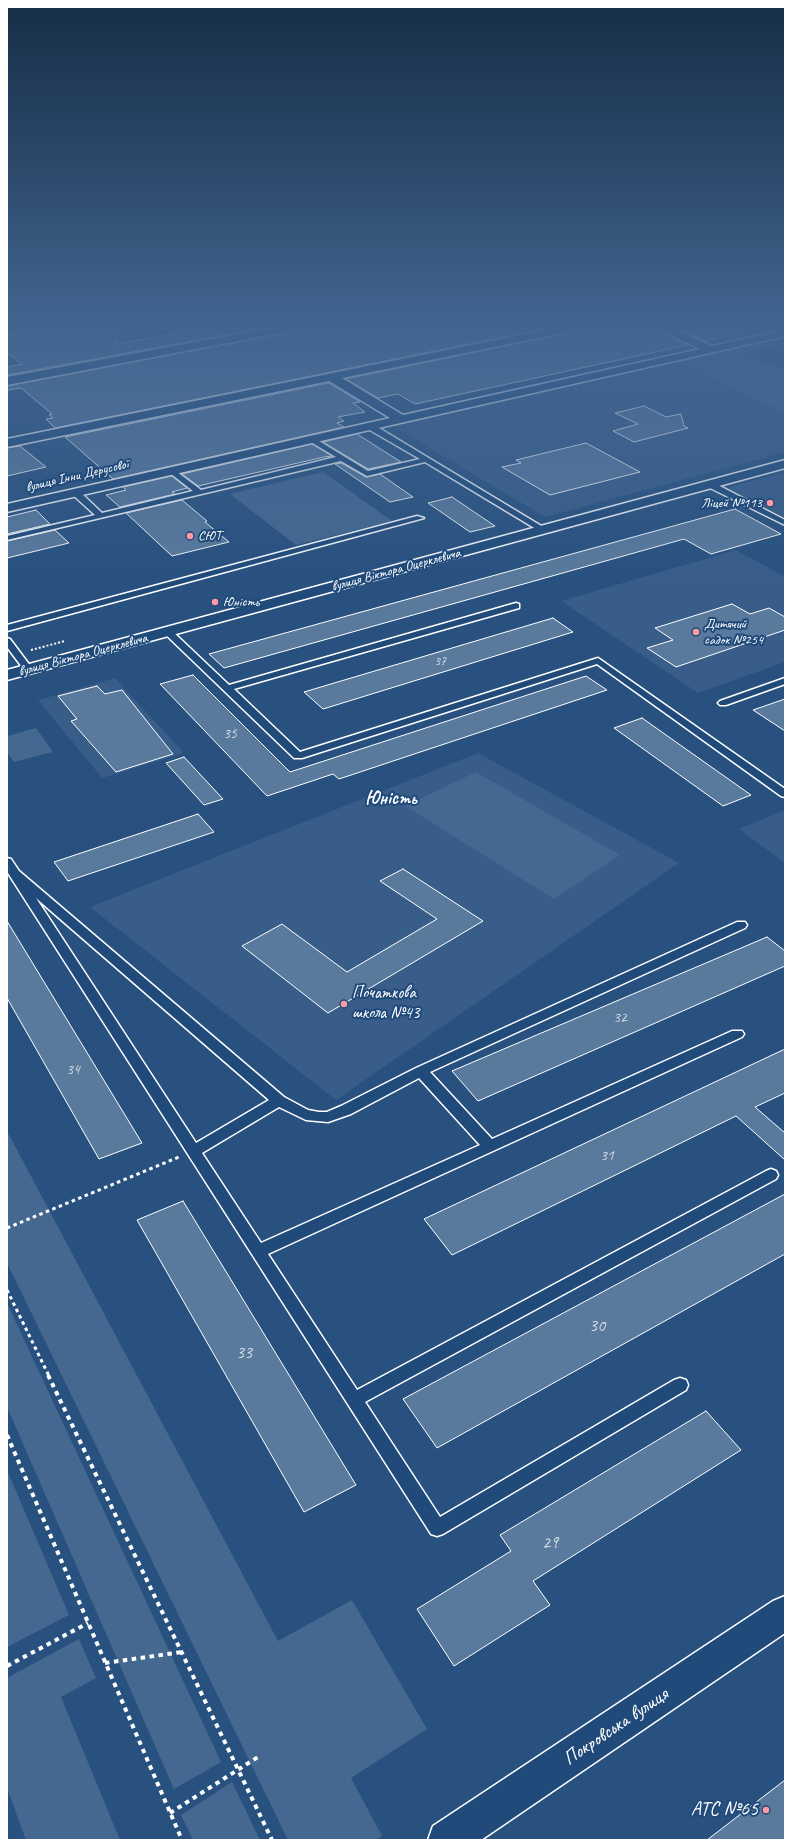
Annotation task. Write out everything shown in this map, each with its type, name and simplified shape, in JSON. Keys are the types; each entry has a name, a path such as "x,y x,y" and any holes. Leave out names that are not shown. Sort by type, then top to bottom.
{"street":[{"path":"7,443 167,411"},
{"path":"387,411 400,419"},
{"name":"вулиця Інни Дерусової","path":"7,508 314,440 435,411"},
{"name":"вулиця Віктора Оцерклевича","path":"7,675 785,464"},
{"name":"Покровська вулиця","path":"447,1840 785,1613"}],"lane":[{"path":"371,427 544,530"},
{"path":"314,440 367,474 426,460"},
{"path":"7,538 343,458"},
{"path":"173,471 199,492"},
{"path":"709,484 785,523"},
{"path":"76,493 101,516"},
{"path":"7,628 420,518"},
{"path":"227,688 516,606"},
{"path":"168,632 298,756 598,661 785,794"},
{"path":"7,641 28,670"},
{"path":"723,703 785,681"},
{"path":"10,867 279,1101 306,1115 328,1117 421,1071 741,925"},
{"path":"10,867 437,1528 680,1385"},
{"path":"259,1251 489,1145 737,1034"},
{"path":"421,1071 489,1145"},
{"path":"194,1151 279,1101"},
{"path":"355,1399 771,1175"}],"path":[{"path":"7,1228 194,1151"},
{"path":"7,1290 272,1840"},
{"path":"7,1434 182,1840"},
{"path":"7,1666 88,1623"},
{"path":"105,1663 182,1652"},
{"path":"170,1813 258,1757"}],"shaded area":[{"path":"439,411 785,411 785,452 545,517 388,423"},
{"path":"323,472 392,521 296,545 230,494"},
{"name":"Ліцей №113","path":"785,472 785,518 726,488"},
{"name":"Дитячий садок №254","path":"736,550 785,577 785,662 698,693 561,601"},
{"path":"115,678 184,753 102,778 38,700"},
{"path":"36,728 53,752 14,762 7,752 7,736"},
{"name":"Початкова школа №43","path":"478,753 679,863 336,1100 90,907"},
{"path":"476,772 620,855 554,899 405,806"},
{"path":"785,810 785,863 739,829"},
{"path":"7,1131 278,1641 352,1600 427,1729 351,1778 382,1836 376,1840 288,1840 7,1263"},
{"path":"7,1303 221,1762 174,1789 7,1407"},
{"path":"7,1470 69,1615 7,1647"},
{"path":"79,1639 96,1678 61,1697 120,1840 26,1840 7,1788 7,1678"},
{"path":"232,1782 260,1840 193,1840 181,1815"}],"building":[{"path":"49,411 138,411 55,428 46,419 53,418 49,415 52,414"},
{"path":"191,411 365,412 338,417 344,421 337,423 344,427 113,479 65,437"},
{"path":"622,411 654,411 666,417 681,414 684,426 688,428 634,442 613,431 638,424 615,413"},
{"path":"357,434 401,462 368,469 323,442"},
{"path":"586,443 640,472 550,495 502,467 521,463 516,460"},
{"path":"312,444 332,456 198,486 182,474"},
{"path":"20,446 46,467 7,476 7,448"},
{"path":"341,463 366,477 380,474 413,497 390,502 335,464"},
{"path":"172,476 187,488 172,492 175,494 120,507 106,495 126,490 123,487"},
{"path":"452,497 495,526 470,532 428,503"},
{"path":"182,500 229,542 172,556 126,513"},
{"path":"735,509 781,534 711,554 684,539 224,668 209,654"},
{"path":"36,510 50,524 7,534 7,517"},
{"path":"55,530 69,543 7,558 7,541"},
{"path":"732,604 750,614 769,608 785,617 785,630 676,667 647,648 673,640 655,628"},
{"path":"553,618 573,632 323,709 304,692"},
{"path":"193,675 290,772 586,676 607,690 339,779 333,774 267,796 160,684"},
{"path":"97,686 105,694 122,690 173,754 116,772 71,721 77,719 58,696"},
{"path":"785,699 785,731 753,710"},
{"path":"642,718 751,795 723,806 614,728"},
{"path":"184,757 223,799 204,805 166,763"},
{"path":"198,814 214,832 68,881 54,862"},
{"path":"403,869 483,921 328,1013 242,946 282,924 347,972 437,919 380,881"},
{"path":"7,921 142,1143 99,1159 7,998"},
{"path":"767,937 785,951 785,966 478,1101 452,1071"},
{"path":"785,1049 785,1093 755,1107 785,1133 785,1160 736,1116 452,1255 424,1219"},
{"path":"785,1194 785,1254 437,1448 403,1399"},
{"path":"183,1201 356,1485 304,1512 137,1220"},
{"path":"706,1411 741,1450 533,1581 550,1605 454,1666 417,1609 511,1551 500,1535"},
{"name":"АТС №65","path":"785,1780 785,1840 707,1840"}],"place":[{"name":"Ліцей №113","path":"770,503"},
{"name":"СЮТ","path":"190,536"},
{"name":"Юність","path":"215,602"},
{"name":"Дитячий садок №254","path":"696,632"},
{"name":"Початкова школа №43","path":"344,1004"},
{"name":"АТС №65","path":"766,1810"}],"district":[{"name":"Юність","path":"391,799"}]}
